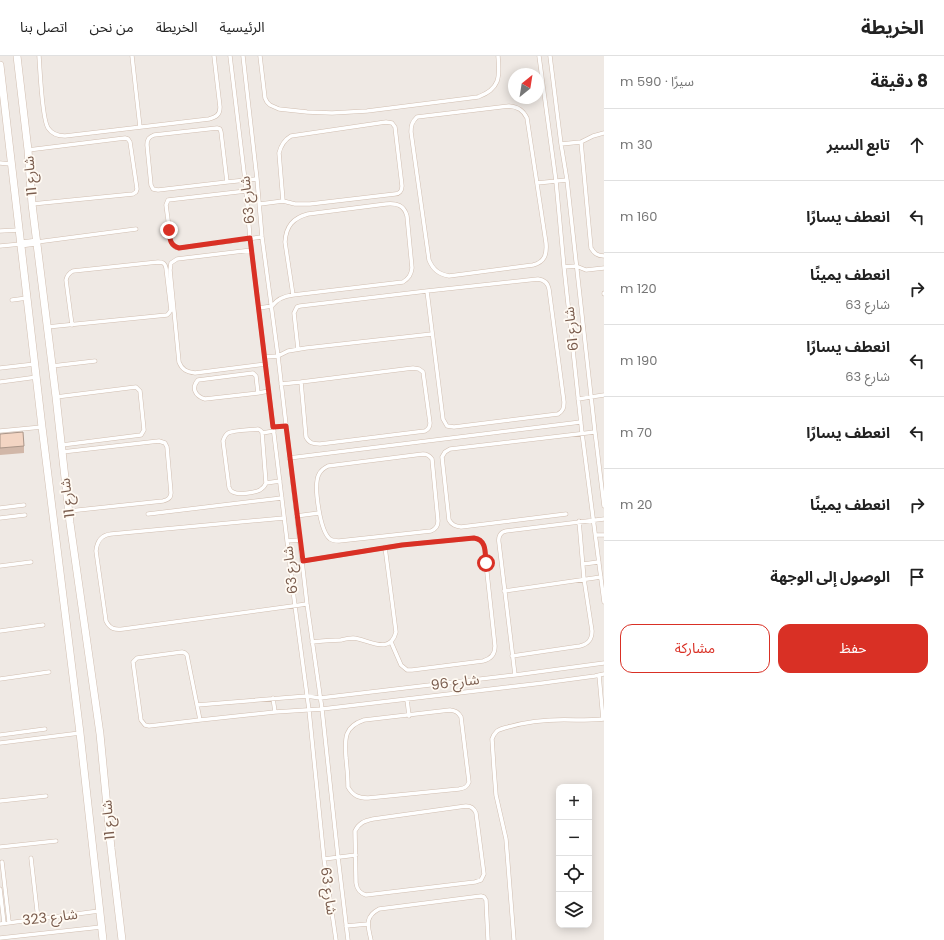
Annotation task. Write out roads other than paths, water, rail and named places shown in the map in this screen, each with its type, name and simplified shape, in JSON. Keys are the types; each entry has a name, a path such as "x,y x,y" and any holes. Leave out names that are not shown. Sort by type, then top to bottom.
{"street":[{"name":"شارع 11","path":"17,56 28,150 32,204 38,242 69,511 100,734 122,940"},
{"name":"شارع 11","path":"0,65 20,244 28,298 42,427 80,733 103,940"},
{"path":"20,244 38,242"}],"lane":[{"path":"39,56 46,124 52,132 65,136 209,119 217,116 220,112 220,107 214,56"},
{"path":"132,56 140,127"},
{"name":"شارع 63","path":"230,56 294,606 309,710 324,859 336,940"},
{"name":"شارع 63","path":"243,56 260,204 262,237 272,306 307,604 322,709 348,940"},
{"path":"260,56 265,98 267,102 279,109 307,112 367,111 478,97 493,89 497,82 500,74 498,56"},
{"name":"شارع 61","path":"539,56 556,181 578,399 604,602"},
{"name":"شارع 61","path":"550,56 567,180 604,506"},
{"path":"514,106 520,109 527,118 537,183 546,248 542,261 533,265 448,276 442,274 431,266 429,260 411,132 413,121 417,117 514,106"},
{"path":"260,204 283,201 295,204 310,204 399,193 402,186 394,125 386,122 291,136 286,139 280,148 279,153 283,201"},
{"path":"227,182 220,129 214,128 154,135 148,138 147,145 153,189 158,190 257,179"},
{"path":"561,144 581,142 593,136 604,133"},
{"path":"28,150 124,138 128,139 130,142 137,189 133,194 32,204"},
{"path":"581,142 590,248 596,255 604,256"},
{"path":"0,163 12,164"},
{"path":"537,183 567,180"},
{"path":"246,191 172,199 167,201 166,205 171,242 175,247 182,247 262,237"},
{"path":"259,308 272,306 280,298 286,296 403,282 408,279 412,268 406,211 398,204 392,204 308,214 296,219 291,223 285,235 293,295"},
{"path":"38,242 136,229"},
{"path":"0,231 19,230"},
{"path":"0,246 20,244"},
{"path":"252,250 177,259 171,263 170,270 179,362 181,367 185,370 195,373 266,364"},
{"path":"47,327 72,325 164,315 170,313 171,307 165,264 158,262 73,271 67,276 66,280 72,325"},
{"path":"564,267 576,266 586,270 604,268"},
{"path":"298,349 294,313 297,307 300,306 427,291 538,279 546,282 549,289 564,408 558,414 454,427 447,426 443,420 427,291"},
{"path":"12,300 28,298"},
{"path":"265,357 278,356 288,351 298,349 432,334"},
{"path":"52,366 95,361"},
{"path":"0,368 35,364"},
{"path":"281,384 413,368 419,369 423,375 430,426 425,431 320,444 311,443 306,436 301,382"},
{"path":"258,392 256,376 253,373 198,380 194,387 197,395 204,399 269,391"},
{"path":"0,382 37,378"},
{"path":"56,397 136,387 140,394 144,430 141,435 61,448"},
{"path":"578,399 604,395"},
{"path":"289,458 581,422"},
{"path":"262,433 286,426"},
{"path":"0,431 42,427"},
{"path":"261,430 266,483 264,487 256,492 238,494 231,490 229,487 223,441 225,436 230,432 261,430"},
{"path":"566,514 461,527 456,526 449,520 442,457 445,452 450,449 595,432"},
{"path":"61,448 156,441 163,442 167,447 171,493 168,500 69,511"},
{"path":"423,454 427,454 432,459 438,521 438,524 434,530 335,542 330,540 324,531 319,513 317,479 318,475 328,466 423,454"},
{"path":"266,483 280,481"},
{"path":"148,514 282,498"},
{"path":"0,508 24,505"},
{"path":"296,516 319,513"},
{"path":"0,518 26,515"},
{"path":"284,518 111,534 102,537 98,541 96,551 106,621 108,625 114,629 123,629 307,604"},
{"path":"515,675 498,538 501,533 506,530 604,519"},
{"path":"512,656 580,646 588,643 591,639 592,631 584,579 579,521"},
{"path":"596,535 604,534"},
{"path":"303,561 385,547 474,538 478,538 482,541 484,545 495,650 491,658 483,661 412,670 404,668 401,665 391,642"},
{"path":"287,541 300,540"},
{"path":"312,642 354,638 378,645 385,645 391,642 396,632 385,547"},
{"path":"0,566 31,562"},
{"path":"583,564 599,562"},
{"path":"504,591 601,577"},
{"path":"0,631 43,625"},
{"name":"شارع 96","path":"604,663 320,698 307,696 196,705 187,655 185,653 182,652 137,658 134,660 133,664 141,720 143,724 149,726 275,712 322,709 543,683 604,674"},
{"path":"0,679 49,672"},
{"path":"514,940 506,839 496,795 492,739 498,730 529,722 603,719 599,675"},
{"path":"273,698 275,712"},
{"path":"407,699 409,716"},
{"path":"196,705 200,720"},
{"path":"450,710 459,713 461,717 469,782 468,786 460,789 368,798 354,795 348,787 345,741 348,732 354,724 364,720 409,716 450,710"},
{"path":"0,735 45,729"},
{"path":"0,743 80,733"},
{"path":"0,801 46,796"},
{"path":"469,806 472,807 476,813 484,874 481,880 474,882 366,895 360,892 357,886 356,855 355,831 362,822 373,819 469,806"},
{"path":"0,847 56,841"},
{"path":"324,859 356,855"},
{"path":"31,858 38,919"},
{"path":"2,862 9,922"},
{"path":"0,889 2,923"},
{"path":"371,940 368,924 371,915 379,909 481,896 486,900 488,940"},
{"name":"شارع 323","path":"2,923 99,911"},
{"path":"346,926 368,924"},
{"name":"شارع 323","path":"0,938 20,938 101,927"},
{"path":"36,935 37,940"}]}
